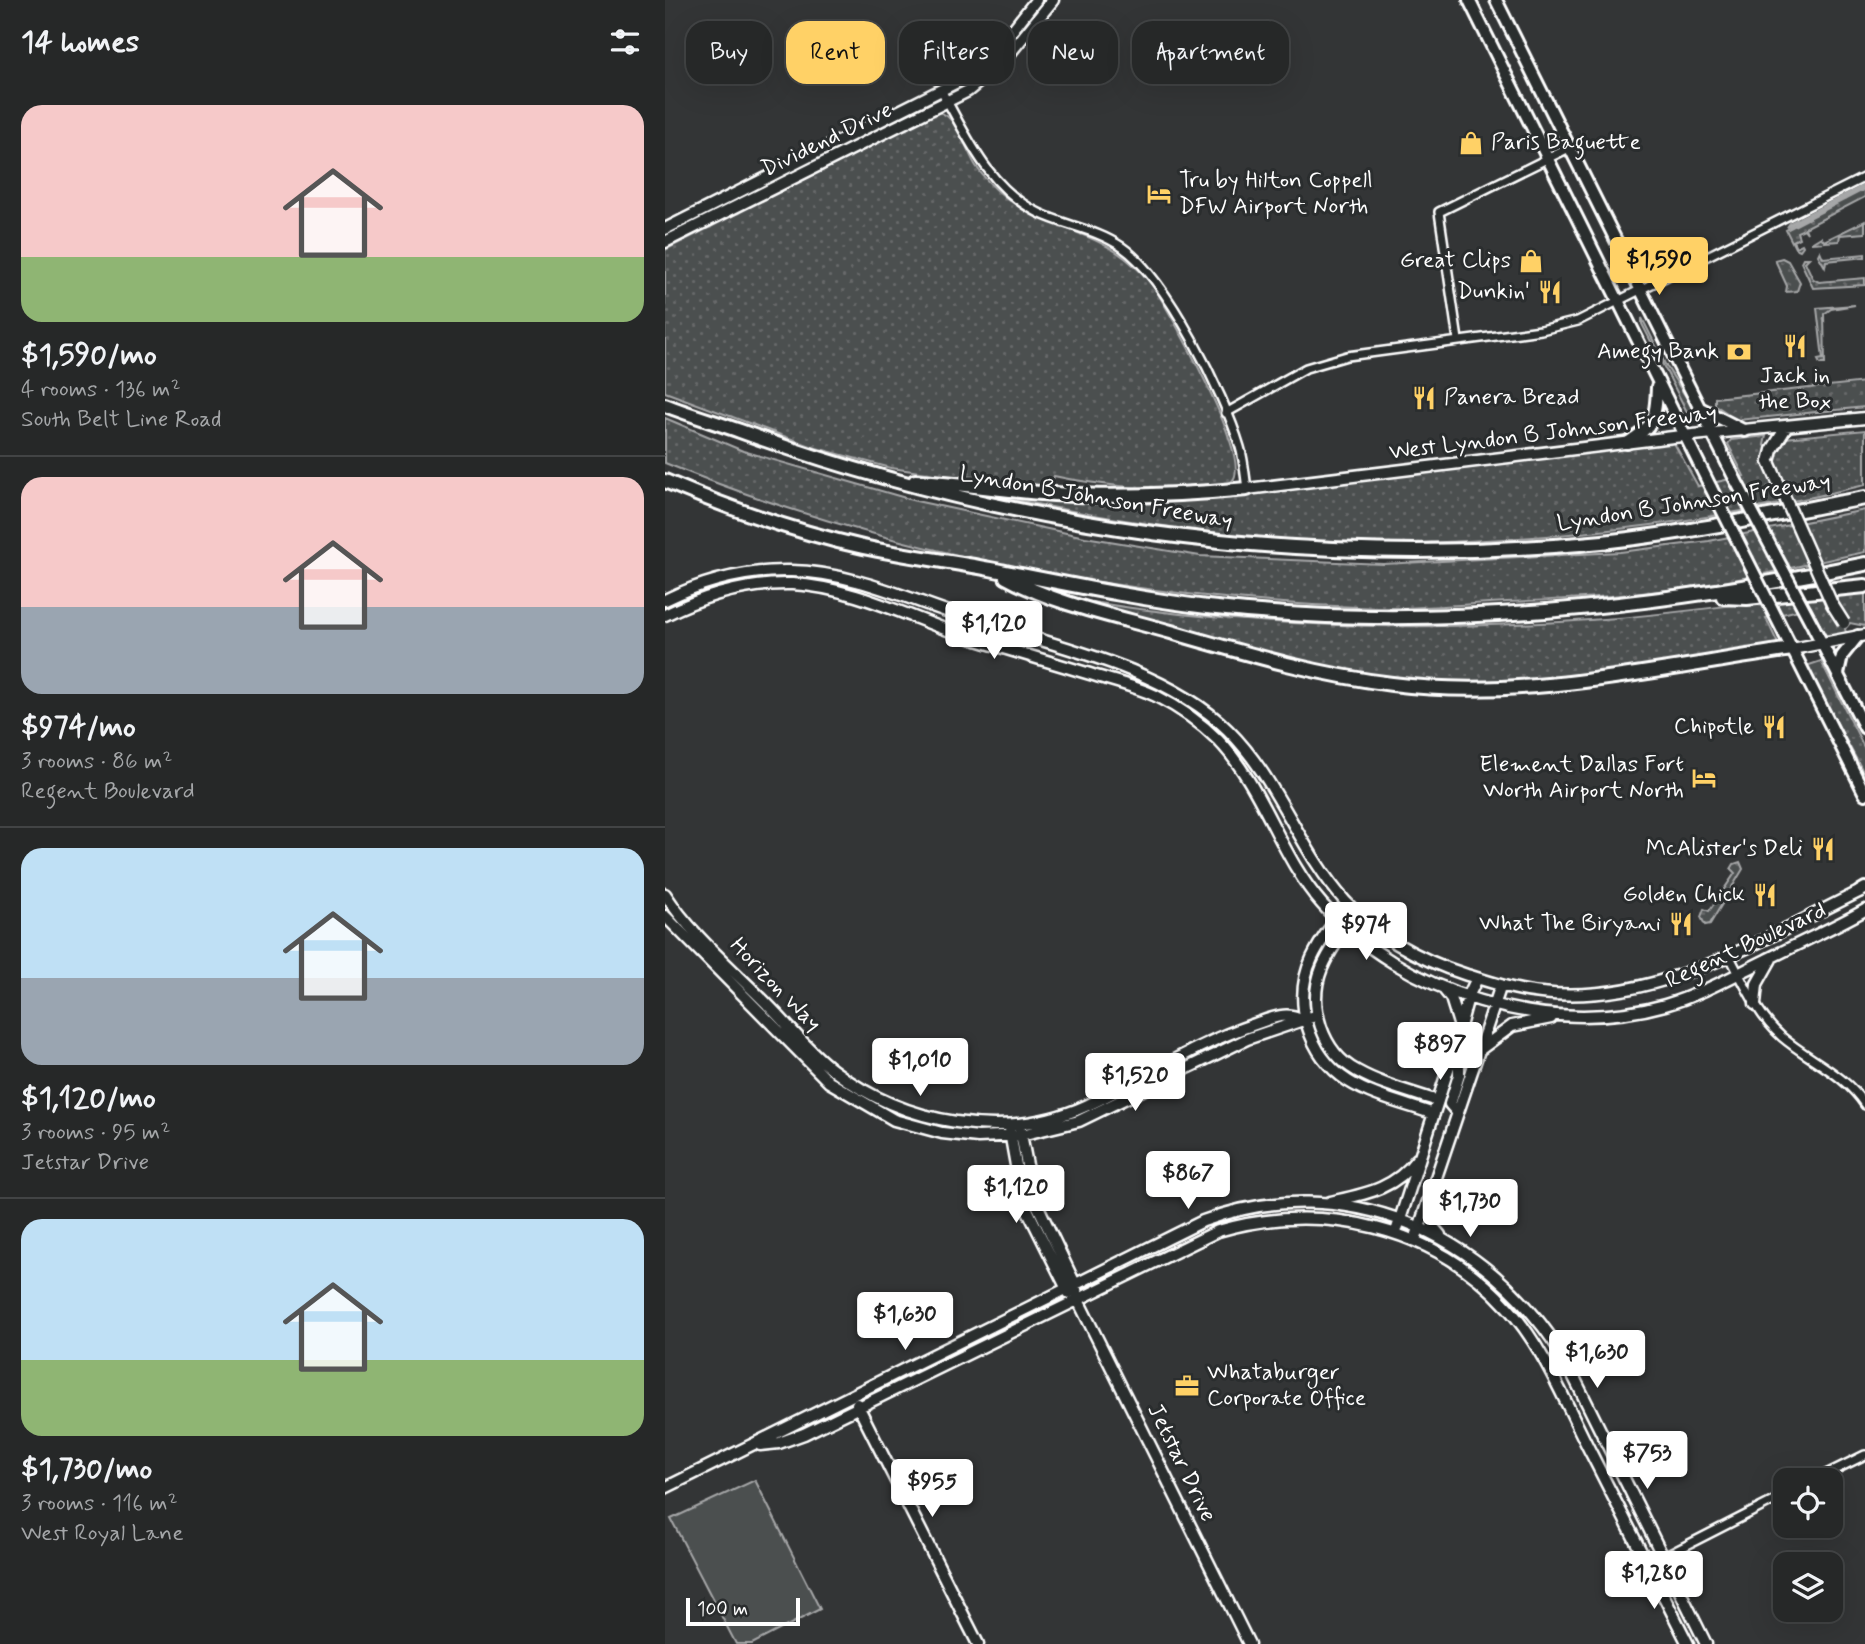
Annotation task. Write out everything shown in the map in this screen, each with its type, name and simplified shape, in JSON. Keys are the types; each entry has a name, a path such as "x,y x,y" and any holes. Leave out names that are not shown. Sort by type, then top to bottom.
{"highway":[{"name":"Lyndon B Johnson Freeway","path":"665,405 886,479 1024,511 1194,541 1359,551 1469,551 1596,543 1865,498"},
{"path":"886,479 969,483 1054,494 1187,494 1247,489"},
{"path":"665,481 771,521 862,547 992,569 1095,592 1209,607 1336,616 1477,615 1619,606 1702,596 1865,564"},
{"path":"992,569 1040,595 1277,662 1394,685 1445,688 1536,685 1792,649"},
{"path":"1702,596 1747,598 1865,586"}],"main road":[{"path":"1469,0 1657,385 1865,794"},
{"path":"1496,0 1736,481 1865,728"},
{"path":"1627,443 1647,430 1653,421 1657,412 1657,385"},
{"path":"1700,407 1745,430"},
{"path":"1837,674 1842,656 1861,636"}],"street":[{"name":"Dividend Drive","path":"665,229 941,90 981,67 1036,0"},
{"name":"Dividend Drive","path":"665,242 947,102 989,77 1053,0"},
{"path":"941,90 988,173 1013,195 1039,213 1087,228 1121,246 1150,272 1177,314 1226,413 1240,448 1247,489"},
{"path":"1458,340 1440,212 1571,147"},
{"path":"1226,413 1306,368 1347,356 1541,330 1578,321 1865,177"},
{"name":"West Lyndon B Johnson Freeway","path":"1247,489 1684,436 1865,418"},
{"path":"1787,426 1772,450 1769,462 1832,604 1844,623 1861,636"},
{"name":"Regent Boulevard","path":"665,600 704,583 738,574 791,571 830,574 1041,640 1162,683 1213,716 1246,750 1332,884 1358,915 1400,947 1501,985 1551,994 1618,990 1669,980 1729,955 1863,890"},
{"name":"Regent Boulevard","path":"665,615 730,590 776,584 814,587 855,596 965,636 1152,694 1203,727 1233,758 1296,867 1336,919 1386,957 1439,985 1493,1004 1569,1016 1613,1014 1660,1006 1739,974 1865,910"},
{"path":"1792,649 1861,636"},
{"name":"Horizon Way","path":"665,894 690,925 832,1069 882,1100 942,1120 1015,1130"},
{"path":"1348,904 1309,965 1303,998 1303,1018 1319,1053 1335,1071 1366,1090 1434,1114"},
{"path":"1358,915 1321,969 1315,997 1318,1016 1327,1040 1340,1058 1375,1080 1438,1101"},
{"name":"Horizon Way","path":"665,916 829,1082 894,1120 942,1133 978,1137 1102,1112 1247,1039 1294,1026 1303,1018"},
{"path":"1729,955 1755,1004 1780,1035 1837,1074 1865,1105"},
{"path":"1755,1004 1757,984 1772,957"},
{"path":"1396,1232 1424,1150 1468,997 1477,978"},
{"path":"1439,985 1451,998 1459,1032 1459,1075 1450,1104 1456,1111"},
{"path":"1415,1240 1456,1111 1501,985"},
{"path":"771,1026 776,1013"},
{"name":"Horizon Way","path":"1069,1119 1143,1077 1245,1027 1287,1015 1303,1018 1318,1016"},
{"path":"1477,1051 1513,1026 1569,1016"},
{"path":"771,1026 784,1021"},
{"path":"1143,1077 1149,1089"},
{"path":"1366,1090 1375,1080"},
{"name":"Jetstar Drive","path":"1015,1130 1033,1196 1070,1287 1249,1644"},
{"path":"1324,1203 1368,1193 1394,1182 1424,1150"},
{"path":"665,1488 1221,1214 1270,1203 1324,1203 1400,1218 1419,1225 1445,1240 1516,1294 1545,1326 1706,1644"},
{"path":"1427,1204 1433,1227 1445,1240"},
{"path":"753,1445 779,1443 804,1434 1218,1231 1262,1220 1305,1217 1396,1232 1415,1240 1468,1272 1509,1309 1546,1366 1688,1644"},
{"path":"1546,1366 1563,1357"},
{"path":"853,1396 978,1644"},
{"path":"1838,1468 1865,1455"},
{"path":"1648,1565 1773,1501"}],"shaded area":[{"path":"938,112 944,114 956,126 979,170 1005,197 1036,216 1117,252 1149,282 1184,340 1224,423 1236,469 1232,481 1219,487 1174,490 1091,483 1054,476 1050,490 891,468 816,448 665,392 665,250"},
{"path":"1865,187 1787,227 1790,223"},
{"path":"1865,189 1865,197 1805,228 1807,233 1804,229 1797,232 1799,238 1793,241 1796,247 1802,244 1803,246 1800,250 1795,248 1786,230"},
{"path":"1865,221 1865,233 1840,235 1839,241 1811,243 1821,237 1824,241"},
{"path":"1820,251 1823,258 1865,254 1865,257 1826,261 1825,267 1818,255"},
{"path":"1782,258 1788,261 1800,282 1797,291 1786,292 1787,286 1775,260"},
{"path":"1803,258 1809,258 1805,262 1813,279 1819,282 1865,278 1865,285 1813,288 1801,262"},
{"path":"1855,305 1831,309 1824,314 1825,364 1820,364 1818,360 1823,359 1817,308"},
{"path":"1642,318 1665,364 1695,411 1687,412 1642,324"},
{"path":"1865,382 1865,407 1738,420 1727,417 1727,413 1715,405 1715,398"},
{"path":"665,418 743,451 916,501 1085,537 1200,556 1383,564 1620,552 1709,541 1865,510 1865,552 1715,583 1585,598 1378,608 1195,595 1015,567 926,547 837,523 751,495 665,463"},
{"path":"1865,430 1865,485 1767,506 1667,523 1517,538 1381,544 1286,540 1153,525 979,492 1164,502 1674,443 1698,486 1744,476 1728,444 1731,440 1766,436 1764,445 1771,449 1785,438"},
{"path":"1865,591 1865,626 1850,623 1845,629 1847,635 1825,635 1811,607 1766,618 1779,646 1574,676 1471,683 1388,679 1329,669 1085,606 1085,601 1151,611 1284,623 1351,626 1485,625 1618,618"},
{"path":"1821,661 1865,749 1865,775 1806,666"},
{"path":"1740,862 1743,869 1710,924 1705,925 1701,917 1704,909 1709,911 1735,873 1731,869 1734,864"},
{"path":"755,1480 820,1609 752,1644 736,1644 671,1519"}],"place":[{"name":"Paris Baguette","path":"1471,143"},
{"name":"Tru by Hilton Coppell DFW Airport North","path":"1159,194"},
{"name":"Great Clips","path":"1531,261"},
{"name":"Dunkin'","path":"1550,292"},
{"name":"Jack in the Box","path":"1795,346"},
{"name":"Amegy Bank","path":"1739,352"},
{"name":"Panera Bread","path":"1424,398"},
{"name":"Chipotle","path":"1774,727"},
{"name":"Element Dallas Fort Worth Airport North","path":"1704,778"},
{"name":"McAlister's Deli","path":"1823,849"},
{"name":"Golden Chick","path":"1765,895"},
{"name":"What The Biryani","path":"1681,924"},
{"name":"Whataburger Corporate Office","path":"1187,1386"}]}
